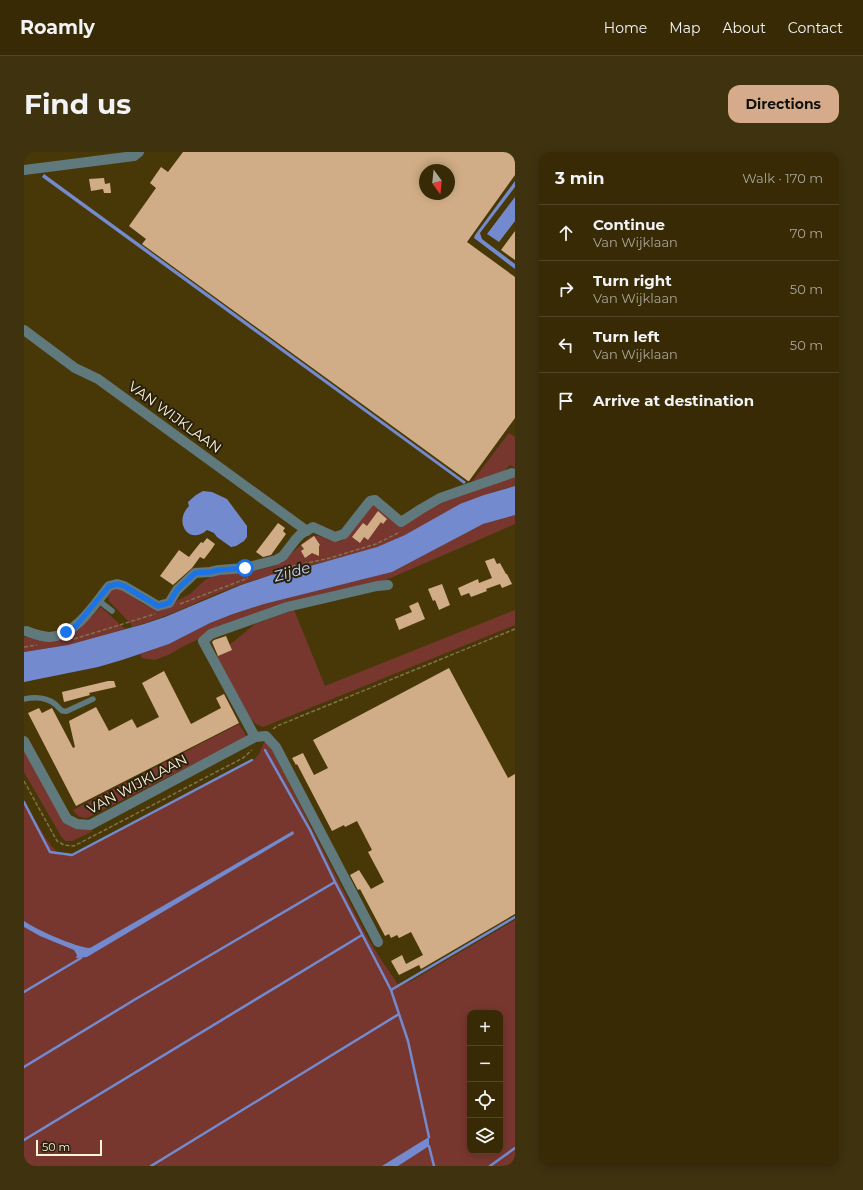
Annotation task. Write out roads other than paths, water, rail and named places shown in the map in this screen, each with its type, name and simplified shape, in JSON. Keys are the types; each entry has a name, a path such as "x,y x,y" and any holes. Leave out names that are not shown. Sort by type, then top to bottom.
{"street":[{"path":"24,170 134,156 139,152"},
{"name":"VAN WIJKLAAN","path":"24,330 75,368 98,379 307,531"},
{"path":"26,631 42,636 57,636 76,626 109,586 118,584 158,606 164,605 169,603 177,590 195,573 245,568 276,560 283,556 296,539 313,527 335,537 344,534 370,501 374,500 402,522 421,508 440,498 512,473"},
{"path":"378,942 276,746 266,736 255,737 203,641 211,634 287,607 376,586 388,585"},
{"name":"VAN WIJKLAAN","path":"24,741 67,819 77,824 90,825 255,737"}],"lane":[{"path":"98,600 112,611"},
{"path":"24,699 45,699 64,712 68,712 93,699"}],"water":[{"path":"44,174 466,482 464,484 42,177"},
{"path":"515,181 515,187 480,233 482,239 515,264 515,269 474,238"},
{"path":"515,197 515,221 499,242 487,234"},
{"name":"Zijde","path":"515,486 515,515 483,524 392,572 264,604 233,614 210,623 169,644 122,660 98,667 24,682 24,652 68,645 144,624 165,617 241,585 271,575 296,570 377,547 405,535 460,504"},
{"path":"203,491 212,492 227,499 247,526 247,537 244,541 231,547 214,533 207,530 200,534 194,535 189,534 185,530 183,519 184,512 189,506 188,502"},
{"path":"293,831 294,834 87,957 76,958 77,955 74,950 40,936 24,927 24,921 56,938 75,945 90,948"},
{"path":"429,1137 429,1146 398,1166 382,1166"}],"waterway":[{"path":"265,750 310,830 391,990 408,1041 429,1137"},
{"path":"24,802 50,852 72,855 252,760"},
{"path":"24,1067 134,1000 335,882"},
{"path":"391,990 515,917"},
{"path":"24,1140 362,935"},
{"path":"24,992 81,958"},
{"path":"151,1166 399,1014"},
{"path":"429,1146 434,1166"},
{"path":"490,1166 515,1148"}]}
